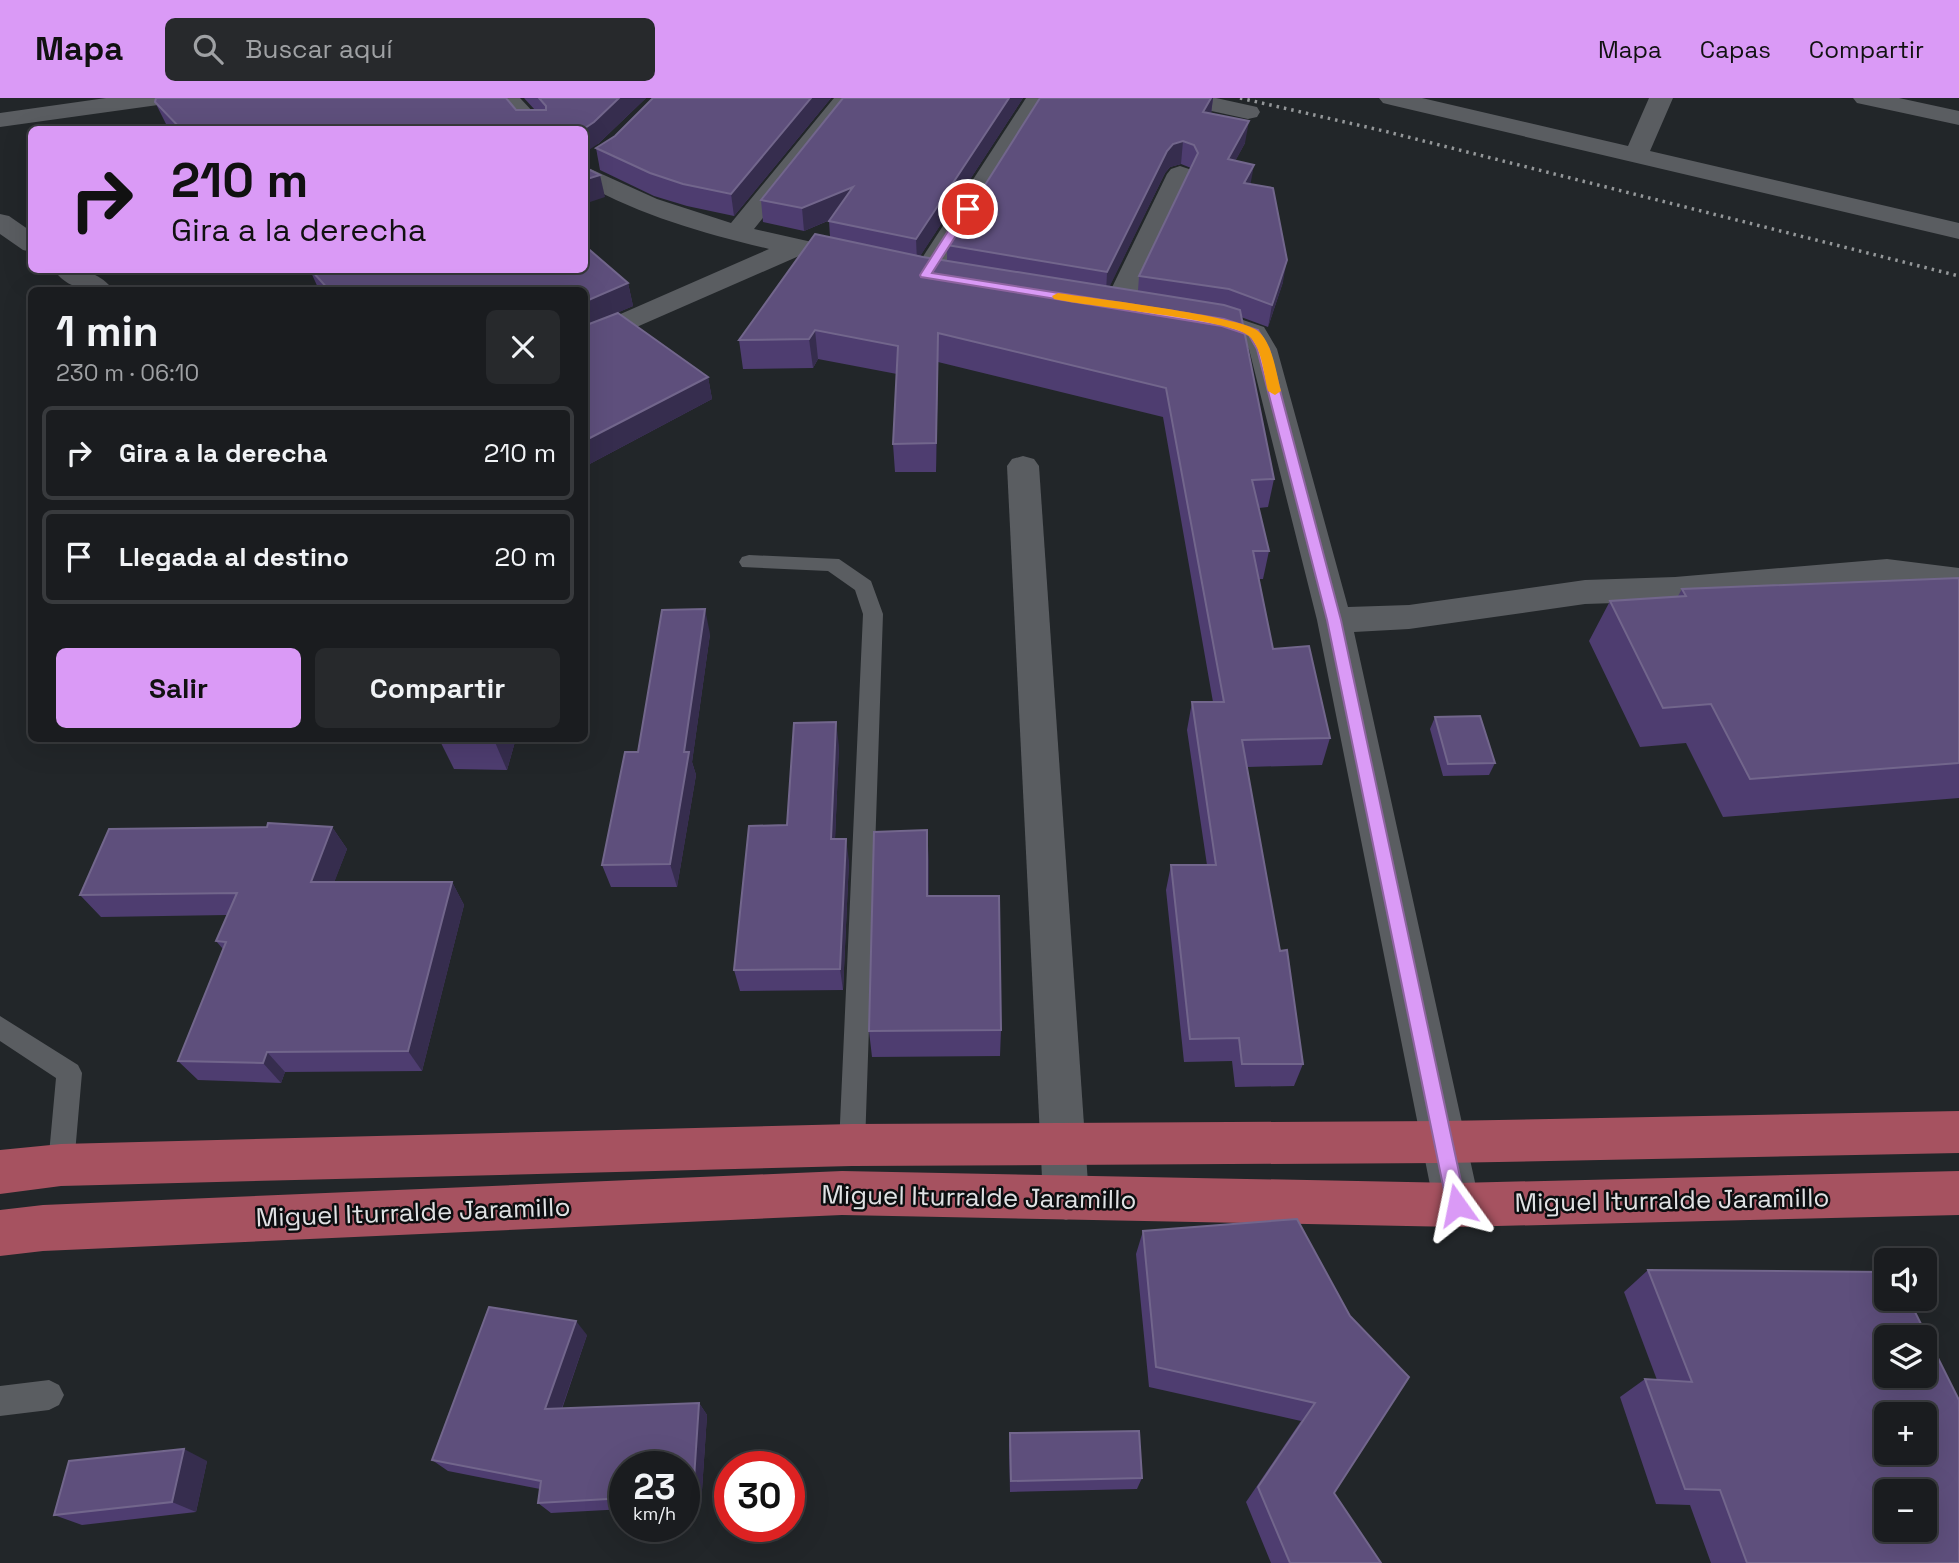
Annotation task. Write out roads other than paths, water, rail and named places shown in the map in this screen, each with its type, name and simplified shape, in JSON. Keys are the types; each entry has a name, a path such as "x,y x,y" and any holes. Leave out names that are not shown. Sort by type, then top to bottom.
{"main road":[{"name":"Miguel Iturralde Jaramillo","path":"0,1172 61,1166 852,1145 1443,1142 1959,1132"},
{"name":"Miguel Iturralde Jaramillo","path":"0,1233 43,1228 842,1193 1457,1205 1959,1193"}],"street":[{"path":"0,120 158,98"},
{"path":"507,98 528,126"},
{"path":"737,233 848,98"},
{"path":"597,179 737,233 916,273 1038,98"},
{"path":"1184,98 1248,112"},
{"path":"1391,98 1959,231"},
{"path":"1636,155 1661,98"},
{"path":"1865,98 1959,118"},
{"path":"1180,174 1127,308 1224,323 1254,333 1263,349 1334,620 1457,1205"},
{"path":"0,222 28,241"},
{"path":"588,339 797,247"},
{"path":"73,273 94,287"},
{"path":"1023,466 1066,1198"},
{"path":"1334,620 1409,617 1585,592 1675,589 1887,571 1959,579"}],"lane":[{"path":"749,562 832,564 864,586 873,614 852,1145"},
{"path":"0,1027 69,1073 61,1166"},
{"path":"0,1401 49,1395"}],"railway":[{"path":"1240,98 1384,131 1959,276"}]}
